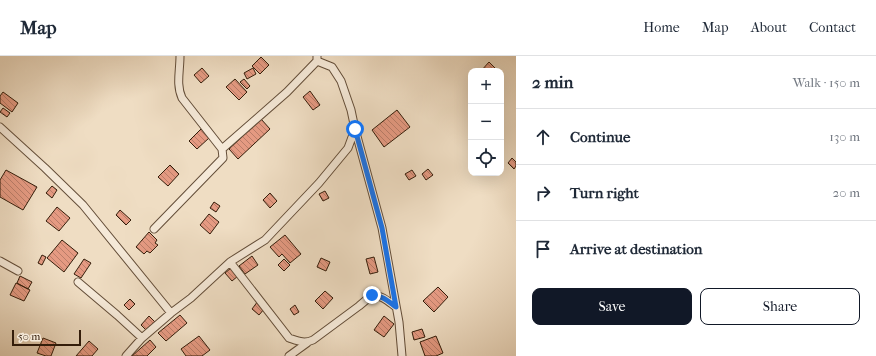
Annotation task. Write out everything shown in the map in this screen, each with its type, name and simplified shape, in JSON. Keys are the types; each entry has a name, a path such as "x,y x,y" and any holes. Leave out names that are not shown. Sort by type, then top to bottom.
{"street":[{"path":"154,229 223,158 222,149 182,98 179,92 180,56"},
{"path":"222,149 287,92 317,58 332,67 341,81 351,110 382,228 399,322 400,354"},
{"path":"0,127 46,168 83,205 171,313"},
{"path":"126,356 142,338 191,298 230,262 265,240 319,182 348,148 355,129"},
{"path":"0,261 18,271"},
{"path":"230,262 289,338 298,342 307,343"},
{"path":"78,282 142,338"},
{"path":"289,356 313,340 372,295 382,297 396,307"}],"building":[{"path":"261,57 269,65 260,74 252,66"},
{"path":"489,62 495,68 484,68"},
{"path":"202,68 209,76 201,83 194,75"},
{"path":"253,68 256,74 247,79 244,73"},
{"path":"235,79 247,92 239,100 226,87"},
{"path":"244,79 250,86 247,89 240,82"},
{"path":"310,91 320,105 313,110 303,97"},
{"path":"3,92 18,103 12,112 0,103 0,96"},
{"path":"3,108 10,113 7,117 0,112"},
{"path":"397,110 410,127 384,147 372,130"},
{"path":"261,119 270,129 238,159 229,149"},
{"path":"201,129 209,138 197,149 189,141"},
{"path":"512,158 516,162 514,169 508,163"},
{"path":"170,165 179,174 168,186 158,177"},
{"path":"428,169 433,175 426,180 422,174"},
{"path":"6,170 37,187 23,210 0,197 0,180"},
{"path":"412,170 416,176 409,180 405,174"},
{"path":"52,186 57,190 52,198 46,193"},
{"path":"325,191 329,198 323,201 319,194"},
{"path":"270,193 277,201 270,208 263,200"},
{"path":"214,202 220,206 216,212 210,208"},
{"path":"57,207 70,218 59,231 46,221"},
{"path":"120,210 131,220 126,225 116,215"},
{"path":"209,214 219,222 210,234 200,225"},
{"path":"149,232 157,240 155,243 158,245 150,253 147,251 144,254 136,247"},
{"path":"285,235 301,254 290,263 282,254 279,257 270,247"},
{"path":"62,240 78,253 64,272 47,258"},
{"path":"42,255 46,257 42,265 38,263"},
{"path":"252,256 258,265 245,274 239,266"},
{"path":"374,257 378,272 370,274 366,259"},
{"path":"321,258 330,262 326,271 317,267"},
{"path":"84,259 91,263 81,278 74,274"},
{"path":"284,259 290,265 284,271 278,265"},
{"path":"231,268 238,276 232,281 225,273"},
{"path":"20,276 32,282 28,289 17,283"},
{"path":"16,283 30,290 24,301 10,295"},
{"path":"438,287 448,297 434,312 423,301"},
{"path":"325,291 333,298 323,309 315,301"},
{"path":"130,299 135,304 129,310 124,305"},
{"path":"258,301 265,308 259,315 252,309"},
{"path":"295,305 299,312 294,315 290,309"},
{"path":"180,315 187,323 166,341 158,333"},
{"path":"149,316 156,323 148,332 141,325"},
{"path":"384,316 394,324 384,337 374,330"},
{"path":"422,329 425,337 414,340 412,332"},
{"path":"199,336 210,350 202,356 186,356 181,349"},
{"path":"436,336 443,353 436,356 425,356 420,342"},
{"path":"43,338 56,343 51,356 37,353"},
{"path":"150,340 156,347 147,356 132,356"},
{"path":"89,341 98,349 92,356 76,356"}],"route":[{"path":"355,129 382,228 396,307 382,297 372,295"}]}
